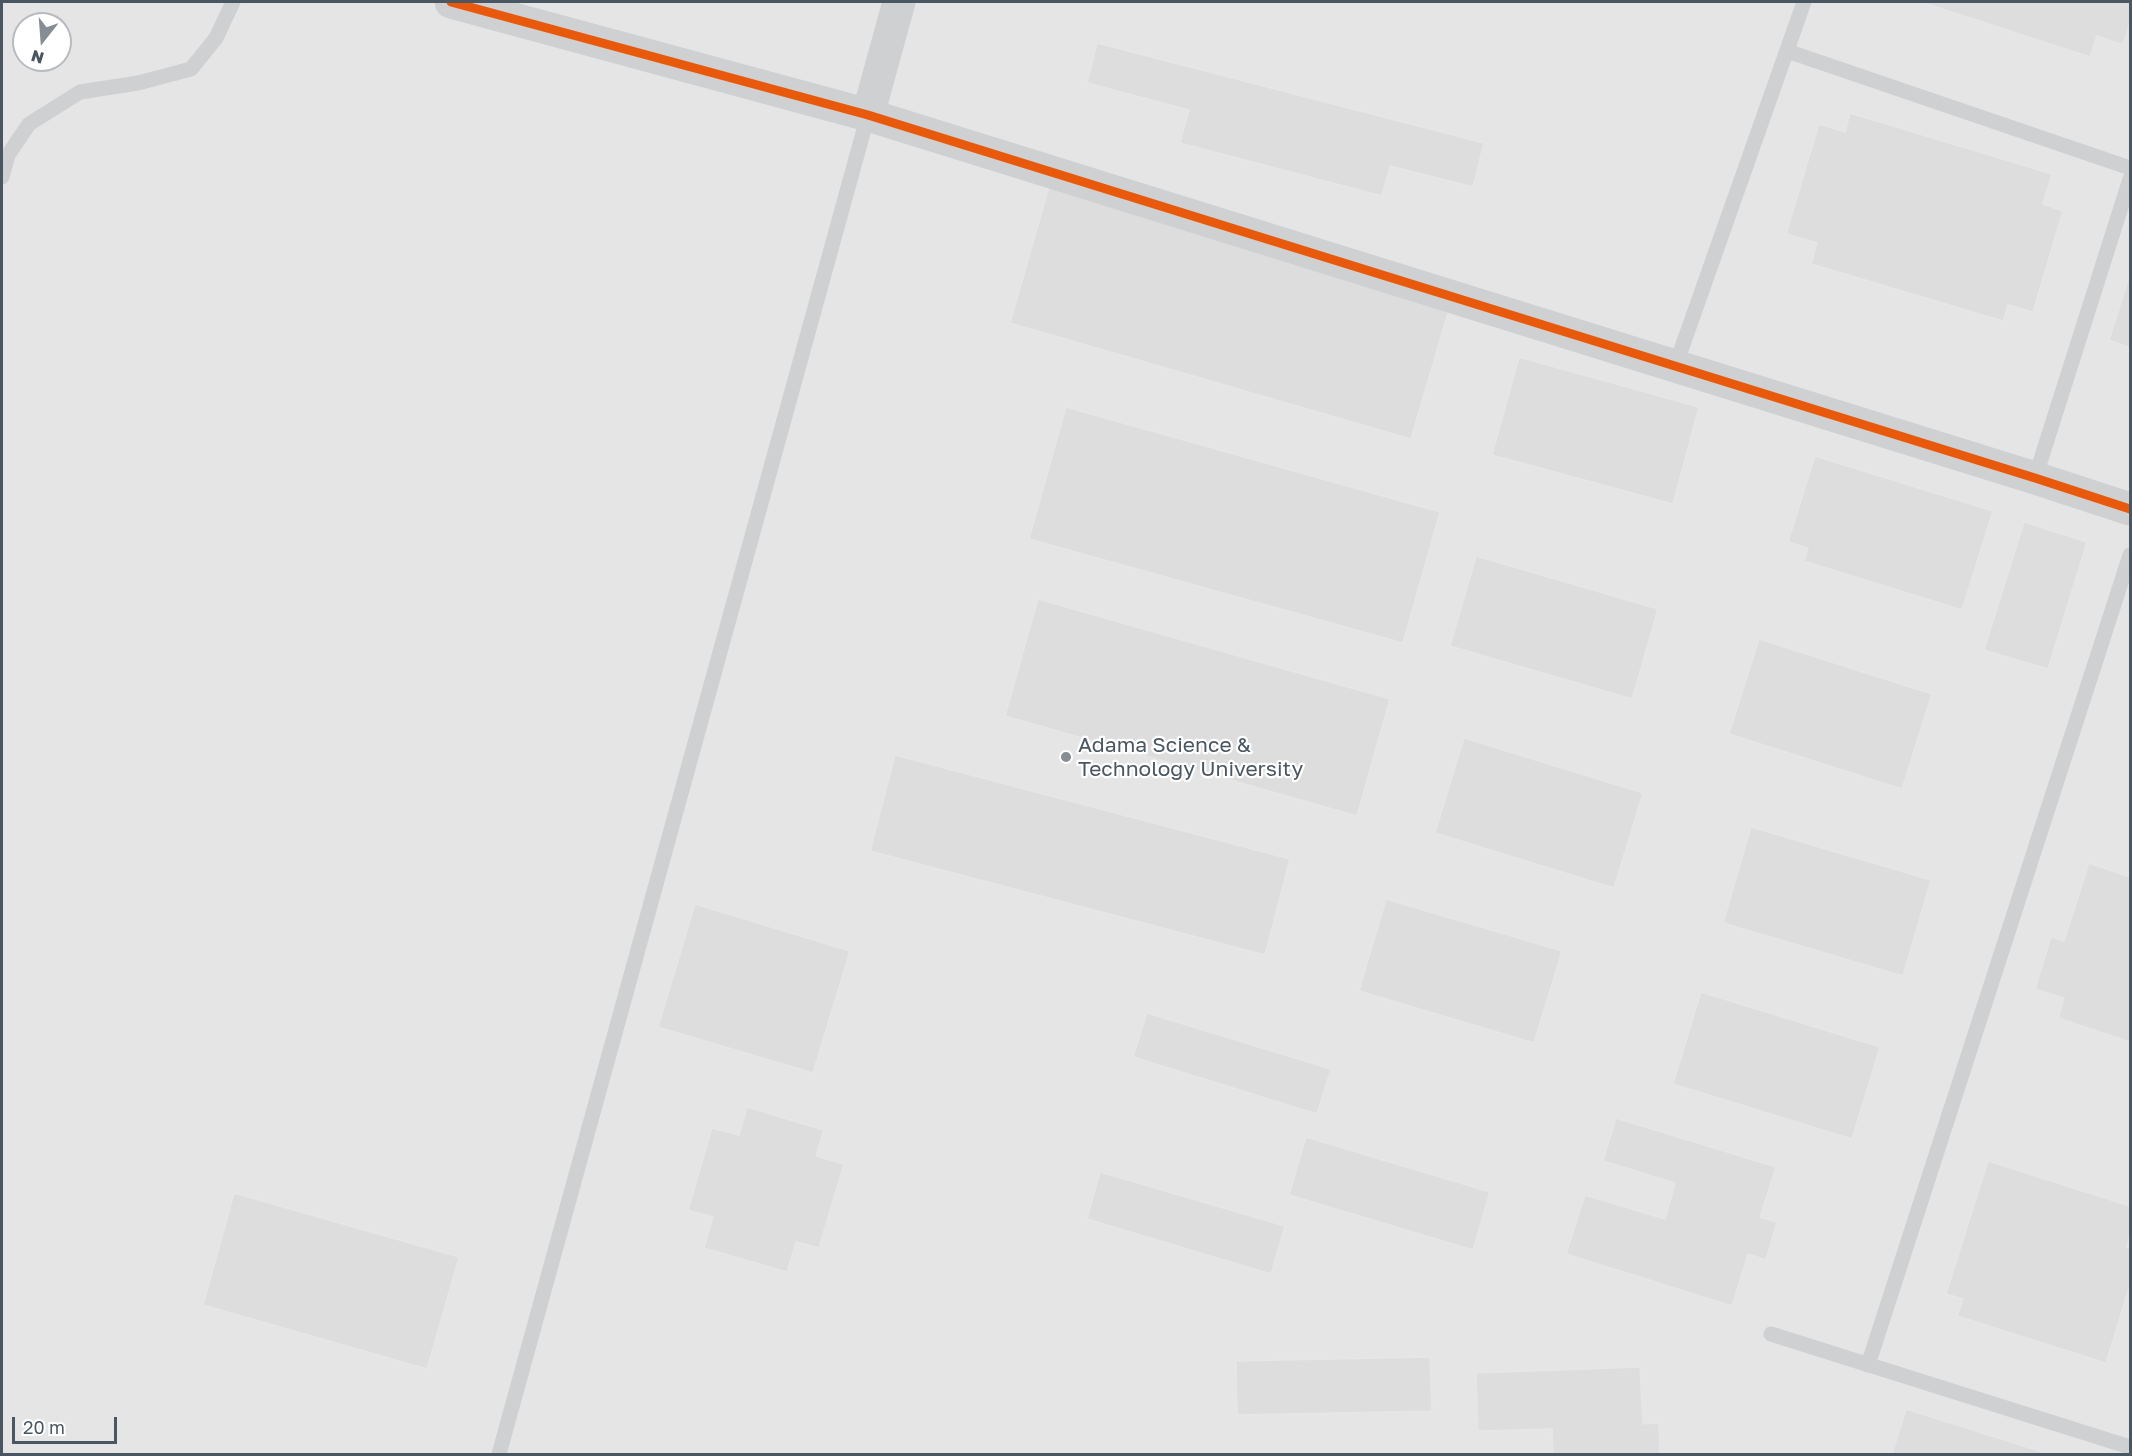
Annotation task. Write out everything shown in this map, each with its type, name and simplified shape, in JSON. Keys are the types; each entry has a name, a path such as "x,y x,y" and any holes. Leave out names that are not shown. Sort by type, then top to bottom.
{"street":[{"path":"451,2 868,115 2035,477 2130,509"},
{"path":"868,115 899,2"}],"lane":[{"path":"2,177 8,155 29,124 80,92 138,83 191,69 216,38 233,2"},
{"path":"1675,367 1804,2"},
{"path":"1787,51 2130,168"},
{"path":"499,1455 868,115"},
{"path":"2035,477 2130,179"},
{"path":"1868,1365 2130,555"},
{"path":"1771,1334 2130,1447"}],"shaded area":[{"name":"Adama Science & Technology University","path":"2,2 2130,2 2130,1454 2,1454"}],"building":[{"path":"1921,2 2130,2 2130,23 2123,45 2097,36 2090,57"},
{"path":"1097,43 1484,143 1473,187 1390,166 1382,196 1180,143 1189,110 1087,83"},
{"path":"1850,113 2052,174 2043,204 2063,211 2033,312 2008,305 2003,321 1811,264 1817,243 1786,234 1819,124 1845,132"},
{"path":"1050,183 1452,299 1411,439 1010,323"},
{"path":"2130,274 2130,348 2109,340"},
{"path":"1519,357 1699,407 1673,504 1492,455"},
{"path":"1066,407 1440,512 1403,643 1029,539"},
{"path":"1815,456 1993,511 1962,610 1804,561 1808,548 1788,542"},
{"path":"2024,522 2087,542 2048,669 1984,650"},
{"path":"1476,556 1658,609 1632,699 1450,646"},
{"path":"1038,599 1390,699 1357,816 1005,716"},
{"path":"1759,639 1932,694 1902,789 1729,734"},
{"path":"1464,738 1643,793 1614,888 1435,833"},
{"path":"895,755 1290,859 1265,955 870,851"},
{"path":"1751,827 1931,880 1903,976 1723,923"},
{"path":"2089,863 2130,877 2130,1042 2058,1018 2064,998 2035,989 2051,937 2064,941"},
{"path":"1386,899 1562,951 1534,1043 1359,991"},
{"path":"695,904 850,951 813,1073 658,1027"},
{"path":"1701,992 1880,1047 1852,1139 1673,1084"},
{"path":"1147,1013 1331,1069 1317,1114 1133,1057"},
{"path":"747,1107 824,1130 816,1156 844,1164 819,1248 796,1242 787,1272 704,1248 713,1217 688,1210 712,1128 739,1135"},
{"path":"1616,1118 1776,1167 1760,1217 1777,1222 1766,1260 1748,1254 1732,1306 1566,1254 1585,1195 1665,1219 1675,1183 1603,1161"},
{"path":"1306,1137 1490,1192 1473,1250 1289,1195"},
{"path":"1988,1161 2130,1206 2130,1235 2127,1247 2130,1248 2130,1285 2106,1363 1957,1316 1963,1299 1946,1294"},
{"path":"1100,1172 1285,1226 1271,1274 1087,1219"},
{"path":"234,1193 459,1257 427,1369 203,1305"},
{"path":"1430,1357 1432,1411 1237,1415 1236,1361"},
{"path":"1640,1367 1643,1424 1659,1423 1660,1454 1553,1454 1552,1429 1478,1431 1476,1373"},
{"path":"1906,1409 2049,1454 1892,1454"}],"cycle path":[{"path":"451,2 868,115 2130,509"}],"place":[{"name":"Adama Science & Technology University","path":"1066,757"}]}
